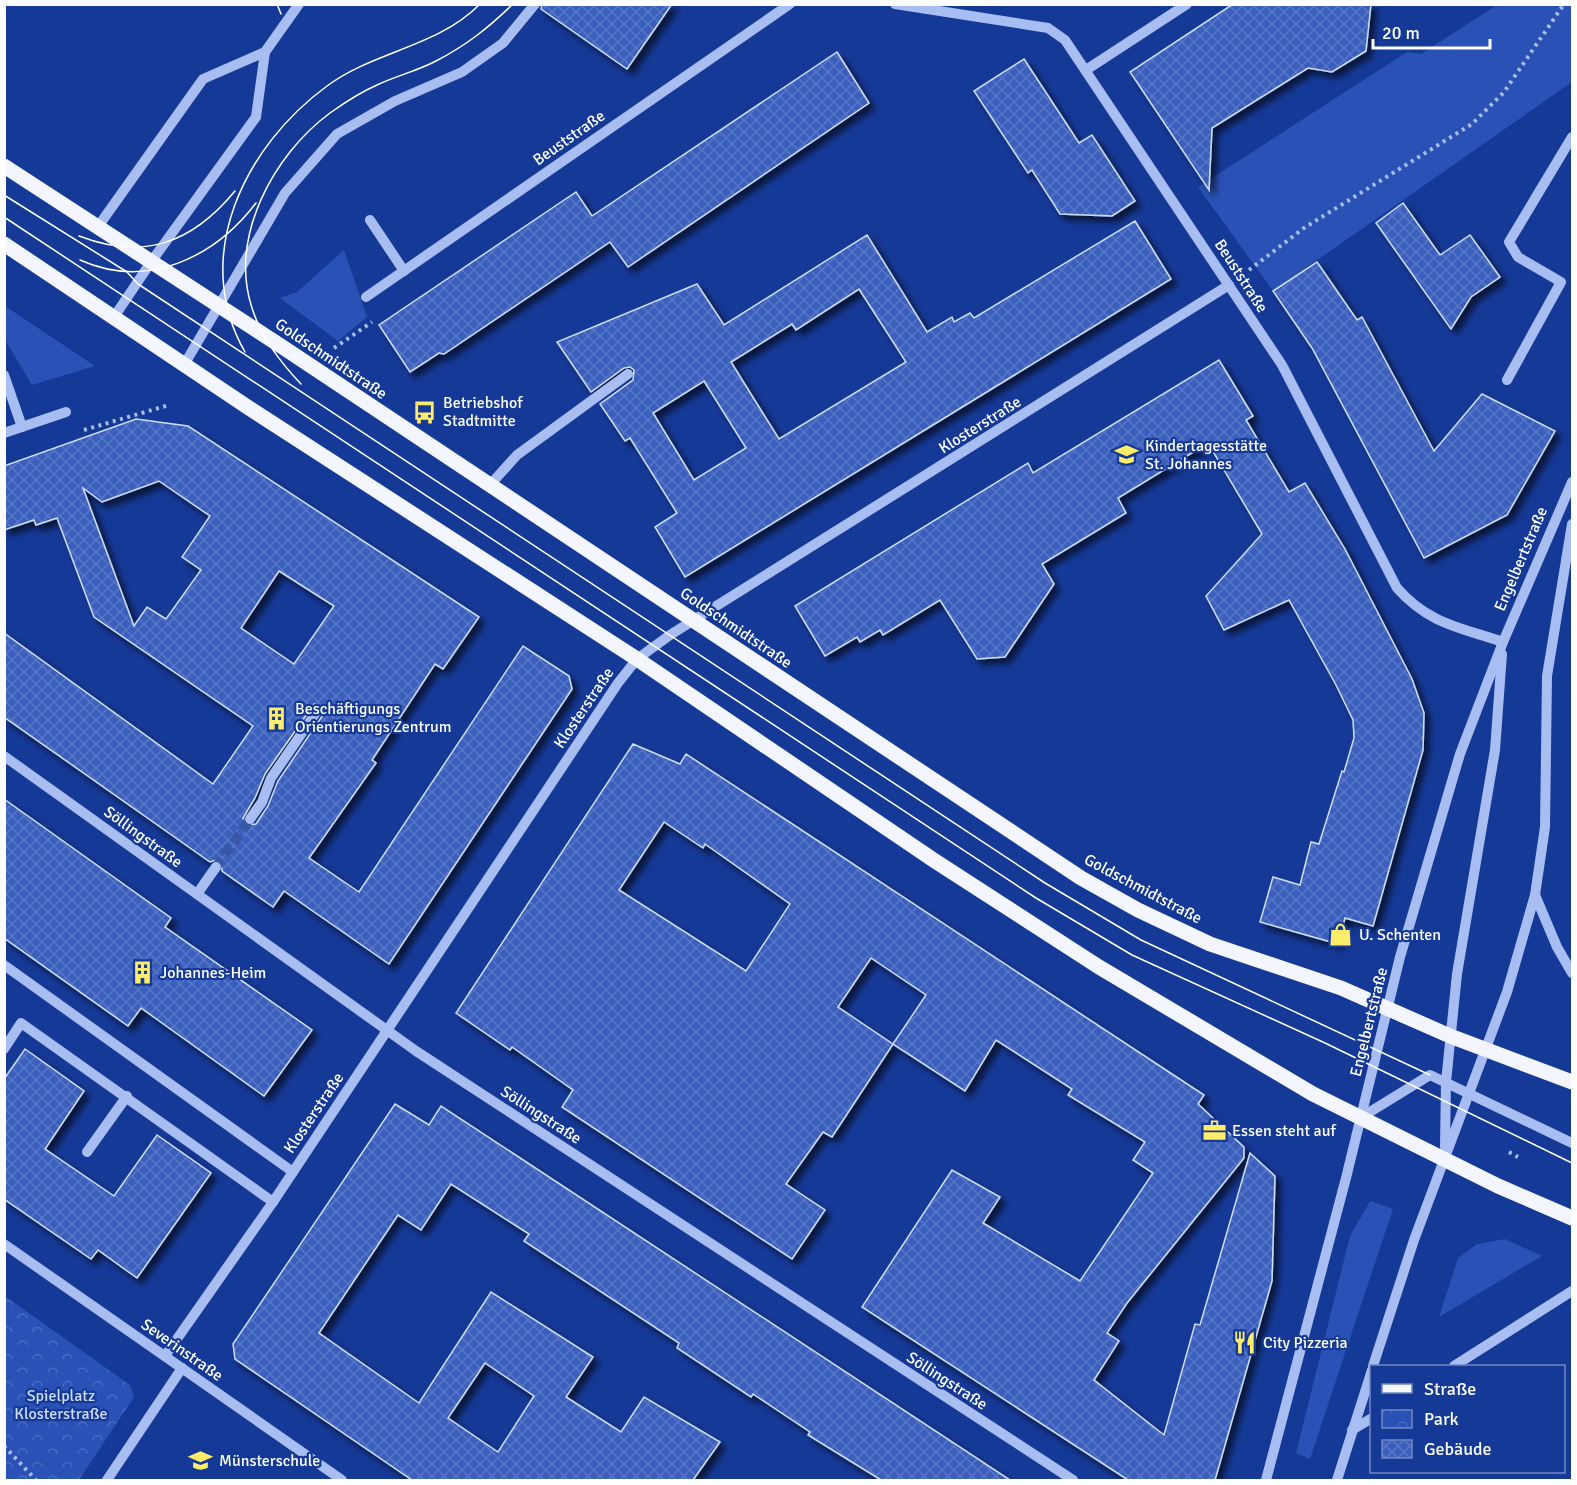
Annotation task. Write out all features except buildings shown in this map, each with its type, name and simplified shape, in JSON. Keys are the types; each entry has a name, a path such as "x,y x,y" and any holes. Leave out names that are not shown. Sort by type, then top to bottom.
{"main road":[{"name":"Goldschmidtstraße","path":"4,166 219,308 287,350 1081,878 1128,905 1210,944 1341,988 1484,1050 1572,1082"},
{"path":"4,244 184,365 637,659 935,861 1099,967 1313,1094 1444,1160 1572,1218"}],"street":[{"path":"114,317 256,117 265,52 299,4"},
{"path":"184,365 285,193 337,134 395,101 462,72 503,43 535,4"},
{"name":"Beuststraße","path":"366,297 789,4"},
{"name":"Beuststraße","path":"895,4 1048,28 1065,40 1282,365 1397,588 1412,604 1432,619 1503,642"},
{"path":"1086,70 1187,4"},
{"path":"97,228 203,79 265,52"},
{"path":"1507,380 1561,282 1518,257 1509,242 1572,137"},
{"path":"370,220 404,271"},
{"name":"Klosterstraße","path":"165,1356 273,1202 618,683 637,659 1229,285"},
{"path":"489,486 517,455 628,374"},
{"path":"4,375 22,427"},
{"path":"4,433 66,412"},
{"name":"Engelbertstraße","path":"1266,1480 1387,1009 1460,754 1503,642 1572,482"},
{"name":"Engelbertstraße","path":"1373,1365 1414,1240 1507,992 1535,895 1545,827 1547,676 1572,524"},
{"path":"1444,1160 1446,1082 1457,974 1495,750 1503,642"},
{"path":"250,819 262,802 272,778 317,711"},
{"name":"Söllingstraße","path":"4,756 387,1031 1073,1480"},
{"path":"197,894 216,867"},
{"path":"1535,895 1557,947 1572,973"},
{"path":"4,966 293,1172"},
{"path":"4,1049 21,1023 127,1096 273,1202"},
{"path":"1360,1118 1430,1075 1572,1143"},
{"path":"87,1152 127,1096"},
{"name":"Severinstraße","path":"4,1244 342,1480"},
{"path":"1456,1365 1572,1291"},
{"path":"106,1480 182,1368"},
{"name":"Engelbertstraße","path":"1337,1480 1370,1374"},
{"path":"1352,1431 1370,1419"}],"path":[{"path":"1229,285 1304,228 1472,124 1504,92 1564,4"},
{"path":"338,344 377,319"},
{"path":"66,412 79,432 170,405"},
{"path":"1509,1152 1518,1157"},
{"path":"4,1446 36,1480"}],"green space":[{"path":"1497,5 1572,5 1572,82 1273,291 1198,187 1407,52 1421,54"},
{"path":"344,250 367,317 338,341 280,298 297,292"},
{"path":"4,306 95,366 32,385 5,340"},
{"path":"1370,1201 1393,1209 1310,1459 1296,1453 1350,1236"},
{"path":"1505,1239 1542,1256 1439,1317 1458,1258 1477,1244"},
{"name":"Spielplatz Klosterstraße","path":"5,1296 130,1385 134,1397 79,1480 5,1479"}],"tunnel":[{"path":"216,867 250,819"}],"tram line":[{"path":"277,4 281,14"},
{"path":"245,352 229,315 223,278 225,241 235,205 251,171 272,139 298,111 345,74 426,40 445,30 480,4"},
{"path":"301,384 266,339 252,308 246,281 246,253 252,226 261,200 274,174 309,131 330,113 371,88 421,68 458,49 477,36 513,4"},
{"path":"79,236 125,247 165,242 184,235 202,223 235,191"},
{"path":"4,195 127,272 138,284 1045,883 1141,940 1430,1075"},
{"path":"80,260 105,268 130,271 154,270 177,263 200,253 220,239 256,203"},
{"path":"4,217 1036,898 1132,955 1325,1043 1572,1163"}],"place":[{"name":"Betriebshof Stadtmitte","path":"425,412"},
{"name":"Kindertagesstätte St. Johannes","path":"1127,455"},
{"name":"Beschäftigungs Orientierungs Zentrum","path":"277,718"},
{"name":"U. Schenten","path":"1341,935"},
{"name":"Johannes-Heim","path":"142,973"},
{"name":"Essen steht auf","path":"1214,1131"},
{"name":"City Pizzeria","path":"1245,1343"},
{"name":"Münsterschule","path":"201,1461"}]}
